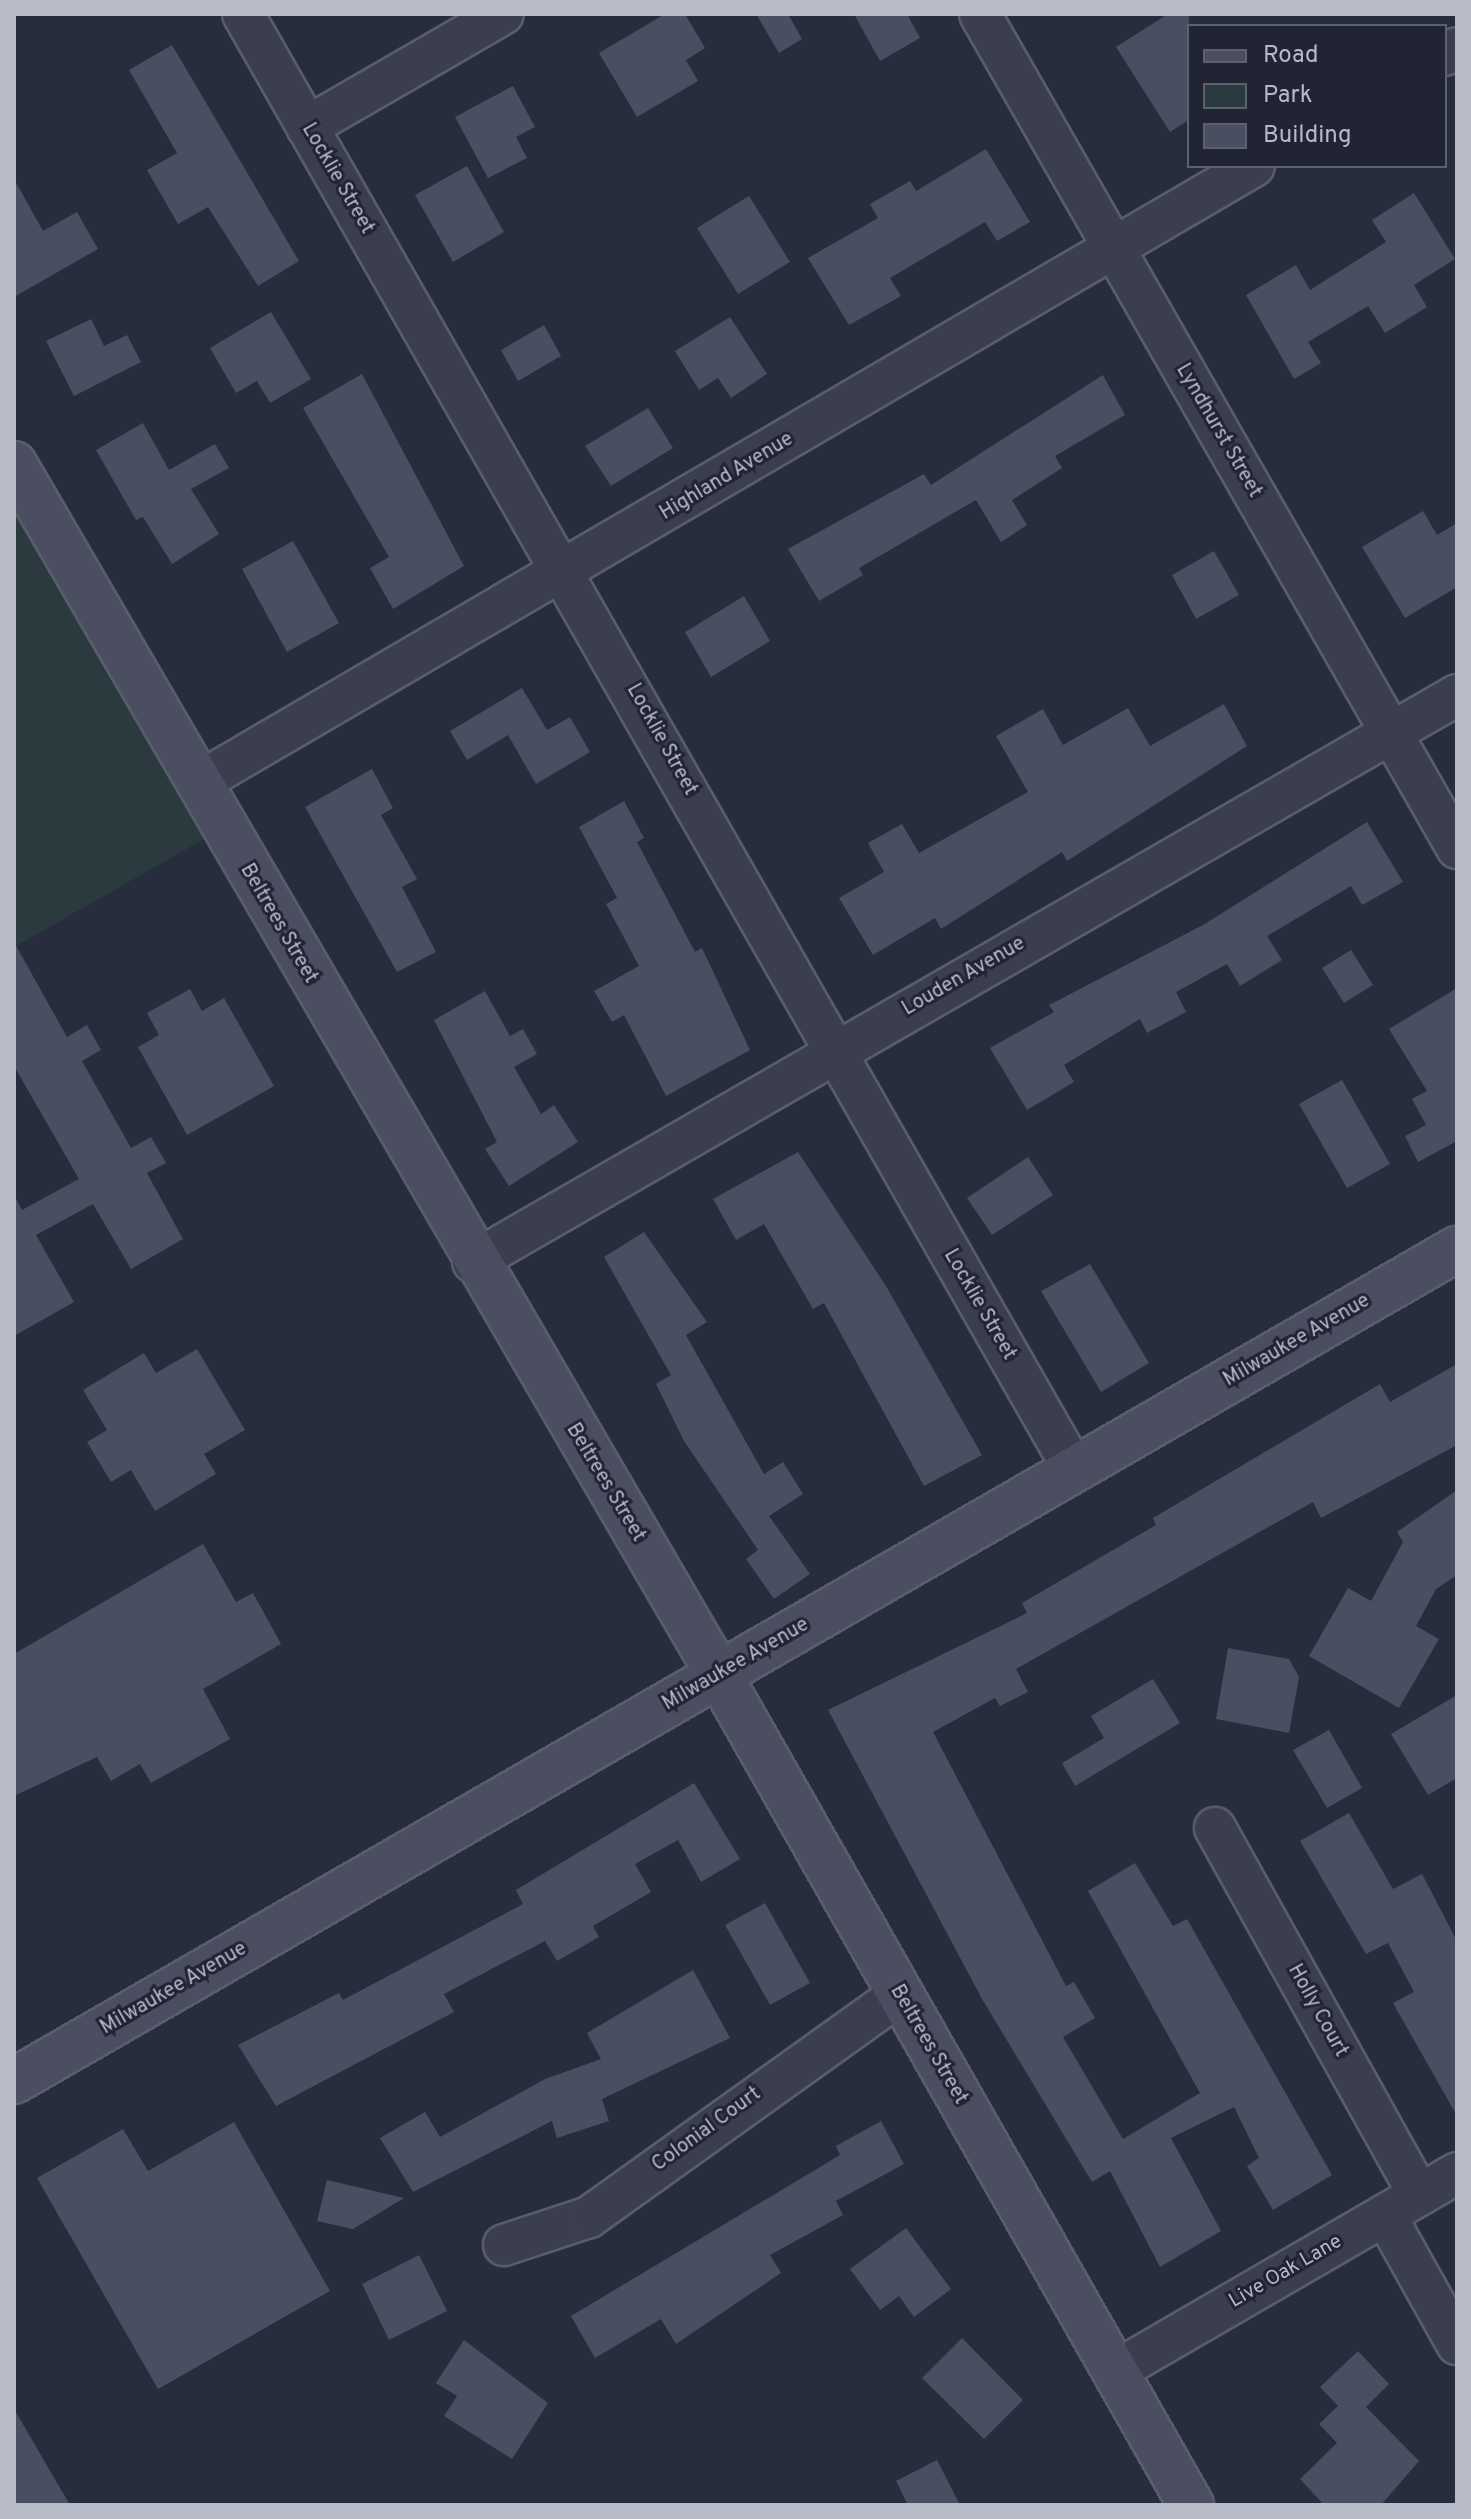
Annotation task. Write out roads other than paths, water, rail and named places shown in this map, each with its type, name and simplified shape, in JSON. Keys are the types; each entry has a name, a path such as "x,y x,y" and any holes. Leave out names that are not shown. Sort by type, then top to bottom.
{"street":[{"name":"Locklie Street","path":"243,14 567,572 1074,1470"},
{"path":"307,127 503,14"},
{"name":"Lyndhurst Street","path":"980,14 1457,848"},
{"name":"Highland Avenue","path":"198,783 567,572 1251,168"},
{"name":"Beltrees Street","path":"14,464 473,1262 719,1675 1191,2505"},
{"name":"Louden Avenue","path":"473,1262 1457,695"},
{"name":"Milwaukee Avenue","path":"14,2081 1457,1249"},
{"name":"Holly Court","path":"1215,1828 1419,2195"},
{"name":"Colonial Court","path":"504,2245 589,2217 899,1995"},
{"name":"Live Oak Lane","path":"1114,2372 1457,2173"},
{"path":"1385,2215 1457,2344"}]}
